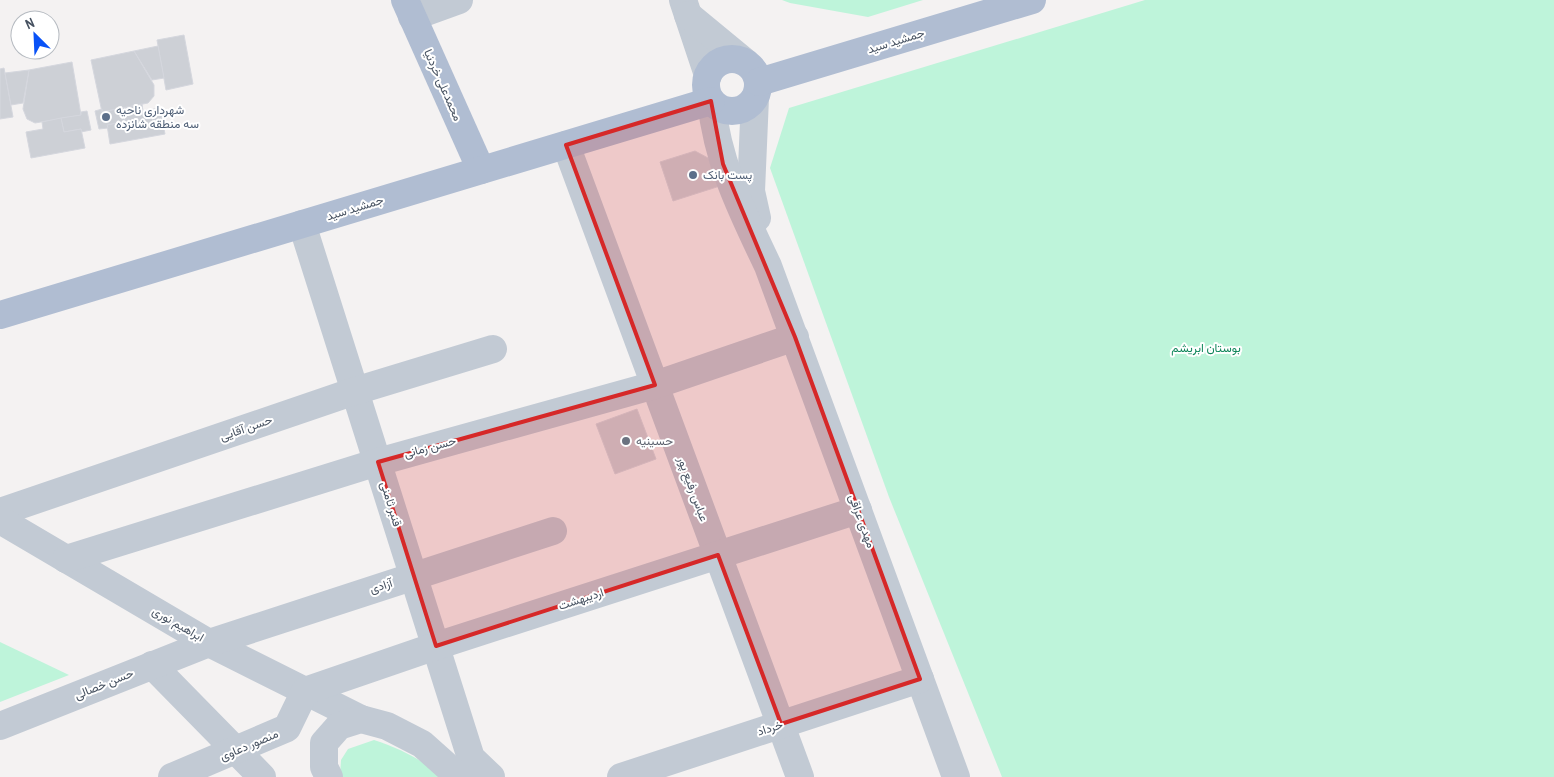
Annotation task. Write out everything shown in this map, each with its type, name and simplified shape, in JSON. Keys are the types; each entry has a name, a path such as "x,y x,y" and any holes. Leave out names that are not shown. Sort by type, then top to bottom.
{"main road":[{"name":"جمشید سید","path":"753,81 1032,0"},
{"name":"محمدعلی خردنیا","path":"408,8 481,170"},
{"path":"729,59 738,59 753,81 750,105 734,111 726,111 717,107 709,88 713,67 729,59"},
{"name":"جمشید سید","path":"0,315 566,145 709,88"}],"street":[{"path":"408,8 459,0"},
{"path":"685,8 753,81 750,191 768,266"},
{"path":"685,8 709,88 713,123 723,164 737,201 768,266"},
{"name":"عباس رفیع پور","path":"566,145 800,777"},
{"name":"قنبر ثامنی","path":"302,224 471,758 491,777"},
{"name":"مهدی عراقی","path":"768,266 956,777"},
{"name":"حسن زمانی","path":"66,559 378,462 655,385 795,337"},
{"name":"حسن آقایی","path":"0,512 355,391 493,349"},
{"name":"اردیبهشت","path":"305,691 436,646 858,510"},
{"name":"ابراهیم نوری","path":"0,520 209,642 361,719 387,726 422,744 459,777"},
{"name":"آزادی","path":"209,642 553,531"},
{"name":"حسن خصالی","path":"0,726 209,642"},
{"path":"152,665 262,777"},
{"name":"خرداد","path":"621,777 920,679"},
{"name":"منصور دعاوی","path":"172,777 287,728 305,691"},
{"path":"329,777 324,767 324,743 339,726 361,719"},
{"path":"287,728 324,743"}],"highlighted area":[{"path":"711,101 723,164 795,337 920,679 781,724 718,555 436,646 378,462 655,385 566,145"}],"green space":[{"path":"782,0 923,0 868,17"},
{"name":"بوستان ابریشم","path":"1145,0 1554,0 1554,777 1002,777 889,497 770,168 789,108"},
{"path":"0,642 69,675 0,702"},
{"path":"374,740 410,755 443,777 340,777 341,760 348,749"}],"building":[{"path":"184,35 193,84 166,90 157,40"},
{"path":"158,46 164,78 152,80 134,51"},
{"path":"134,51 154,85 154,96 148,103 102,112 91,60"},
{"path":"72,62 81,115 35,123 27,119 23,109 29,70"},
{"path":"4,68 13,117 0,119 0,69"},
{"path":"29,70 23,103 11,105 5,73"},
{"path":"142,104 143,111 160,108 165,134 110,144 107,125 125,121 122,108"},
{"path":"122,108 125,121 107,125 108,128 99,129 95,111 102,109 102,112"},
{"path":"87,111 91,130 81,132 81,129 64,132 61,118 81,115 81,112"},
{"path":"61,118 64,132 81,129 85,148 31,158 26,132 43,129 42,122"},
{"name":"پست بانک","path":"695,151 721,165 723,185 673,201 660,162"},
{"name":"حسینیه","path":"637,409 656,459 615,474 596,424"}],"place":[{"name":"شهرداری ناحیه سه منطقه شانزده","path":"106,117"},
{"name":"پست بانک","path":"693,175"},
{"name":"حسینیه","path":"626,441"}]}
